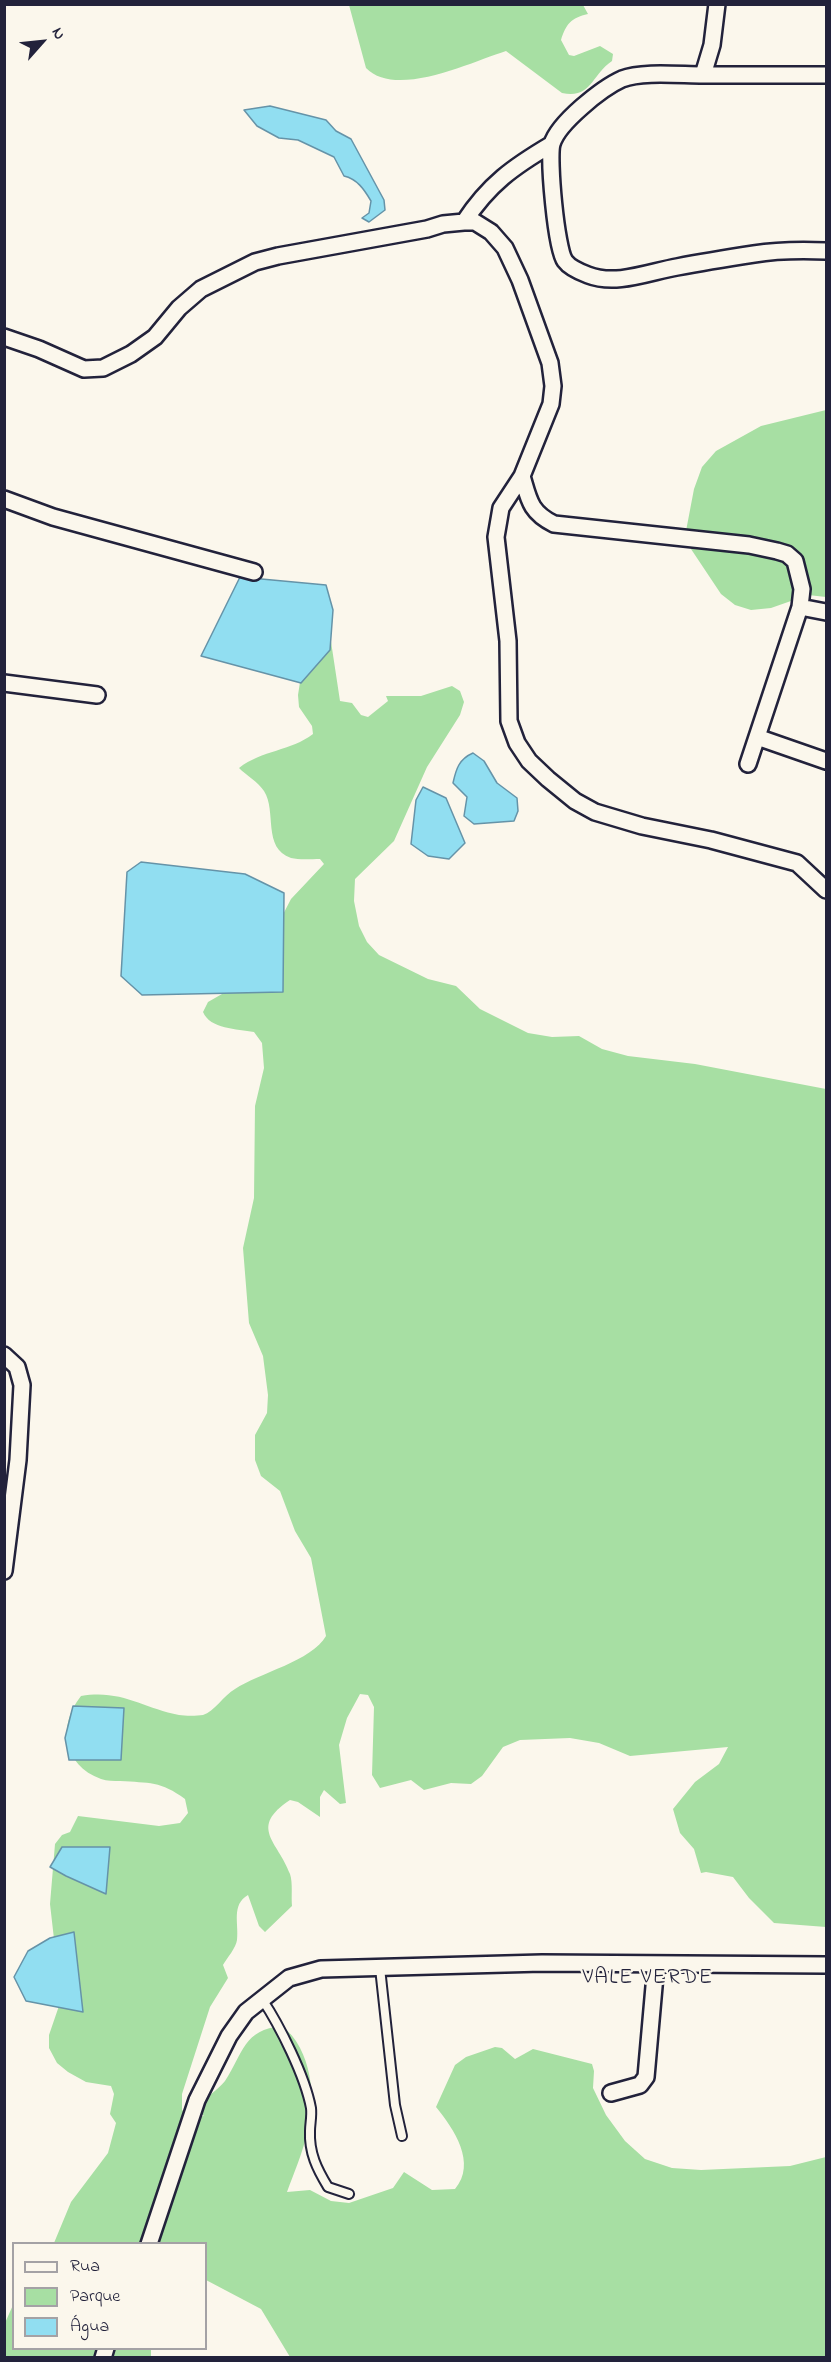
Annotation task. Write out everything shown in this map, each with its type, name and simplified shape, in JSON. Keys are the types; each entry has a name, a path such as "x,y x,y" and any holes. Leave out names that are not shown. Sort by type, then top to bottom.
{"street":[{"path":"703,75 712,45 717,4"},
{"path":"464,222 481,197 503,176 552,144 564,124 598,95 622,79 636,75 826,75"},
{"path":"552,144 554,201 562,255 572,268 589,276 615,279 755,254 794,250 826,251"},
{"path":"4,337 39,349 84,369 103,368 131,354 155,337 179,308 201,289 255,262 336,244 464,222 476,222 491,232 505,248 535,318 550,363 553,386 551,404 522,476 501,508 496,537 508,641 509,722 517,743 529,761 575,801 595,812 642,826 711,840 797,863 826,890"},
{"path":"522,476 532,507 542,518 554,524 749,544 787,554 795,561 802,589 800,607 748,764"},
{"path":"4,499 53,517 254,572"},
{"path":"800,607 826,612"},
{"path":"4,683 97,695"},
{"path":"757,737 826,761"},
{"path":"4,1355 16,1367 22,1385 18,1460 4,1571"},
{"path":"150,2242 197,2100 229,2036 246,2012 289,1978 321,1969 542,1963 826,1965"},
{"path":"611,2093 640,2085 646,2077 656,1964"}],"lane":[{"path":"380,1968 395,2106 402,2136"},
{"path":"261,1999 273,2016 305,2088 311,2110 309,2133 314,2164 328,2187 350,2193"}],"green space":[{"path":"349,5 583,5 588,14 570,23 561,40 569,55 574,56 600,46 613,54 612,61 585,89 572,94 562,93 506,51 434,75 396,80 379,77 366,68"},
{"path":"826,410 826,597 808,595 771,608 751,610 735,605 721,594 689,546 686,531 694,489 702,467 716,451 761,426"},
{"path":"330,635 340,701 352,703 361,715 368,717 388,701 386,696 421,696 452,686 460,691 464,702 460,715 427,767 394,841 355,879 354,901 359,926 367,942 379,955 428,979 456,986 480,1009 528,1033 552,1037 579,1036 602,1049 628,1056 695,1064 826,1089 826,1927 774,1923 749,1898 733,1877 701,1873 694,1849 680,1833 673,1809 695,1782 719,1764 728,1747 630,1756 599,1743 570,1738 520,1740 503,1747 482,1776 471,1784 451,1783 424,1790 411,1780 380,1788 372,1775 374,1707 368,1695 360,1694 347,1718 339,1745 346,1803 340,1804 324,1790 320,1797 320,1817 298,1802 290,1800 277,1810 271,1819 268,1827 270,1835 291,1878 292,1906 265,1932 259,1926 248,1895 239,1904 236,1943 223,1965 228,1978 210,2007 182,2094 182,2110 191,2117 204,2116 196,2110 196,2106 225,2081 246,2044 259,2032 282,2026 292,2036 306,2061 310,2076 312,2106 307,2134 287,2192 310,2190 331,2201 349,2203 393,2188 404,2172 432,2190 455,2189 464,2168 463,2157 456,2136 436,2107 455,2065 466,2057 495,2047 502,2048 515,2059 533,2049 592,2064 593,2088 606,2115 625,2141 645,2159 672,2168 701,2170 790,2166 826,2157 826,2357 290,2357 261,2309 207,2281 207,2242 54,2242 71,2202 108,2153 116,2123 110,2114 114,2094 111,2086 86,2082 68,2072 57,2063 49,2048 49,2035 61,2000 50,1904 55,1844 62,1835 70,1832 78,1816 159,1826 180,1823 188,1813 185,1799 169,1789 147,1783 103,1780 88,1773 78,1764 68,1744 67,1732 73,1708 81,1696 108,1695 179,1715 203,1715 245,1683 309,1653 326,1636 311,1558 295,1531 280,1491 261,1476 255,1460 255,1435 267,1413 268,1395 263,1356 249,1323 243,1248 254,1198 255,1106 264,1068 262,1043 254,1032 218,1025 207,1018 203,1012 208,1002 250,978 291,899 324,864 320,859 294,859 282,853 273,838 270,808 264,791 239,768 257,757 295,744 313,734 312,726 299,707 298,695 303,663"},
{"path":"12,2307 12,2350 151,2350 151,2357 6,2358 5,2323"}],"water":[{"path":"270,106 326,120 336,131 351,139 384,200 385,210 369,222 362,218 369,213 371,201 360,185 344,176 334,157 298,140 279,138 257,126 244,110"},
{"path":"240,577 326,585 333,610 330,650 301,683 201,656"},
{"path":"473,753 484,761 497,783 517,798 518,811 514,821 474,824 464,816 467,797 453,783 459,765 464,758"},
{"path":"423,787 446,798 465,843 449,859 428,856 411,844 416,800"},
{"path":"141,862 245,874 284,893 283,992 142,995 121,976 127,872"},
{"path":"73,1706 124,1708 121,1760 69,1760 65,1738"},
{"path":"62,1847 110,1847 106,1894 50,1867"},
{"path":"74,1932 83,2012 26,2001 14,1977 28,1951 50,1938"}],"district":[{"name":"VALE VERDE","path":"648,1979"}]}
